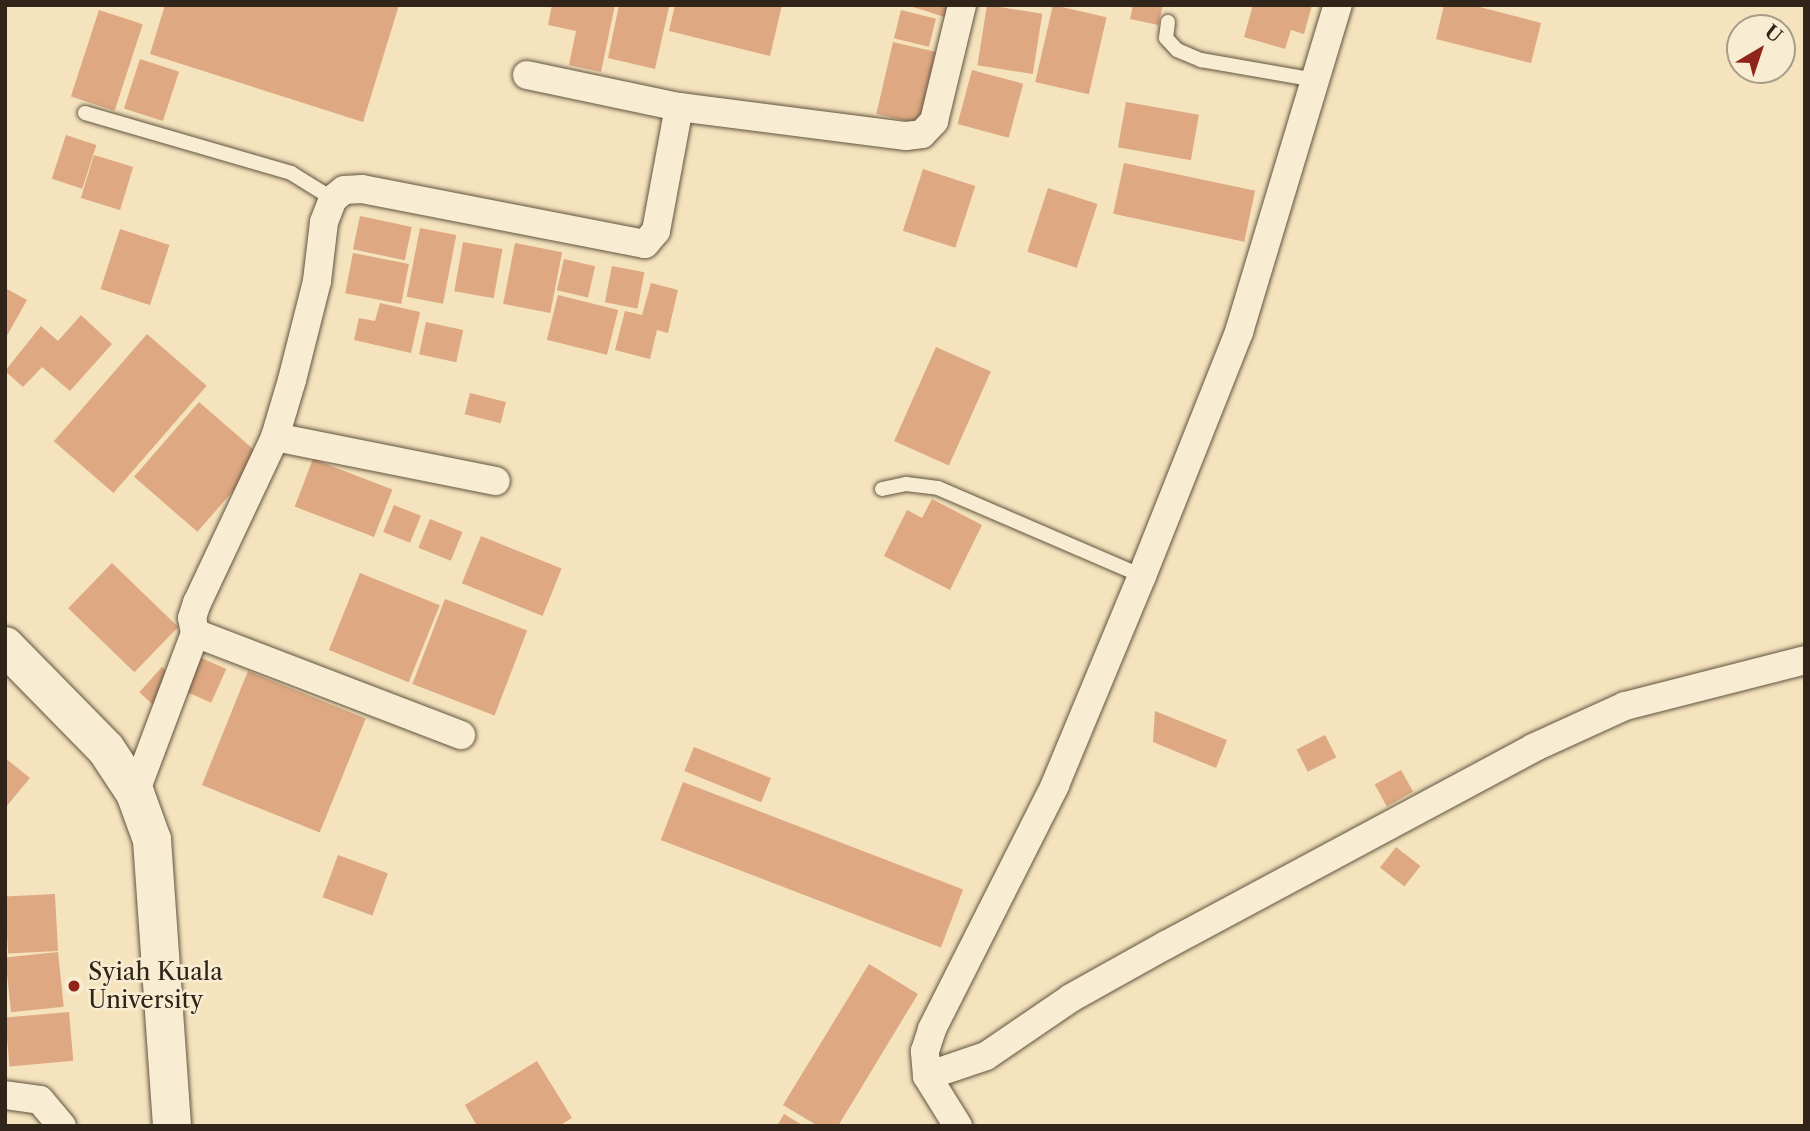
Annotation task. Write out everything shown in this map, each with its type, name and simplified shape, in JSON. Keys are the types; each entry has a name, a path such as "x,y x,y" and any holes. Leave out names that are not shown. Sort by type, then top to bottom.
{"main road":[{"path":"5,646 106,749 135,793 152,840 172,1126"}],"street":[{"path":"527,75 679,107 906,136 922,134 934,121 962,5"},
{"path":"958,1126 927,1076 925,1051 932,1029 1055,785 1239,332 1338,5"},
{"path":"135,793 195,633 192,618 197,603 275,437 292,380 333,199 344,190 362,189 645,244 656,231 679,107"},
{"path":"275,437 496,481"},
{"path":"195,633 461,735"},
{"path":"927,1076 986,1056 1071,999 1166,945 1533,748 1625,706 1805,660"},
{"path":"5,1095 40,1100 62,1126"}],"lane":[{"path":"1168,22 1166,38 1189,55 1316,80"},
{"path":"85,113 279,169 333,199"},
{"path":"882,489 905,484 938,488 1142,576"}],"building":[{"path":"165,5 399,5 363,122 150,54"},
{"path":"552,5 615,5 601,72 569,65 576,31 548,25"},
{"path":"619,5 669,7 655,69 608,58"},
{"path":"675,5 782,5 770,56 669,31"},
{"path":"907,5 957,5 954,20"},
{"path":"987,5 1042,14 1033,74 977,65"},
{"path":"1053,5 1107,17 1089,94 1035,82"},
{"path":"1133,5 1163,5 1158,25 1130,19"},
{"path":"1253,5 1312,5 1304,34 1291,30 1285,49 1244,37"},
{"path":"1444,5 1472,5 1541,23 1531,63 1436,39"},
{"path":"99,10 143,24 115,111 71,97"},
{"path":"901,10 936,19 929,47 894,38"},
{"path":"893,42 943,53 926,126 876,114"},
{"path":"140,59 179,72 163,121 124,108"},
{"path":"972,70 1023,84 1009,138 958,124"},
{"path":"1126,102 1199,115 1191,160 1118,147"},
{"path":"66,135 96,145 82,189 52,179"},
{"path":"94,155 133,167 120,210 81,198"},
{"path":"1124,163 1255,191 1244,242 1113,214"},
{"path":"923,169 975,186 955,248 903,231"},
{"path":"1048,188 1097,204 1077,268 1027,252"},
{"path":"360,216 412,227 405,260 353,249"},
{"path":"420,228 456,235 443,304 407,297"},
{"path":"120,229 169,245 150,305 101,289"},
{"path":"463,242 502,249 494,298 454,291"},
{"path":"515,243 562,252 550,313 503,304"},
{"path":"353,253 409,264 401,304 345,293"},
{"path":"564,259 595,266 588,297 557,290"},
{"path":"612,266 644,272 637,309 605,302"},
{"path":"651,283 678,290 668,333 657,330 650,359 615,350 625,311 642,315"},
{"path":"5,288 27,300 5,339"},
{"path":"558,295 618,310 607,355 547,340"},
{"path":"380,303 420,312 411,353 354,340 359,318 375,321"},
{"path":"81,315 112,344 70,391 42,367 23,387 5,371 41,326 58,341"},
{"path":"426,322 463,330 456,362 419,354"},
{"path":"147,334 207,386 113,493 54,441"},
{"path":"936,347 991,371 949,465 894,441"},
{"path":"470,393 506,402 501,423 465,414"},
{"path":"199,402 262,457 197,532 134,477"},
{"path":"313,459 392,489 374,537 295,507"},
{"path":"932,499 982,525 950,590 884,556 907,510 922,518"},
{"path":"394,505 421,516 410,543 383,532"},
{"path":"430,519 462,532 451,561 418,548"},
{"path":"481,536 562,569 543,616 462,583"},
{"path":"112,563 178,627 134,672 68,608"},
{"path":"360,573 440,605 409,682 329,650"},
{"path":"445,599 527,631 495,715 412,684"},
{"path":"197,656 226,669 211,703 182,690"},
{"path":"162,667 181,684 158,709 139,692"},
{"path":"248,671 366,719 320,833 202,785"},
{"path":"1155,711 1227,740 1216,768 1153,742"},
{"path":"1325,735 1336,757 1308,772 1296,750"},
{"path":"694,747 771,778 761,802 684,771"},
{"path":"5,758 30,778 5,808"},
{"path":"1401,770 1413,792 1387,806 1375,785"},
{"path":"683,782 963,890 941,947 661,840"},
{"path":"1396,847 1420,866 1404,887 1380,867"},
{"path":"338,855 388,873 372,915 323,897"},
{"path":"55,894 58,951 8,954 5,897"},
{"path":"58,952 64,1007 11,1012 5,958"},
{"path":"869,964 918,994 838,1126 818,1126 783,1105"},
{"path":"69,1012 73,1061 10,1066 5,1018"},
{"path":"537,1061 572,1118 559,1126 477,1126 465,1105"},
{"path":"784,1114 804,1126 777,1126"}],"place":[{"name":"Syiah Kuala University","path":"74,986"}]}
